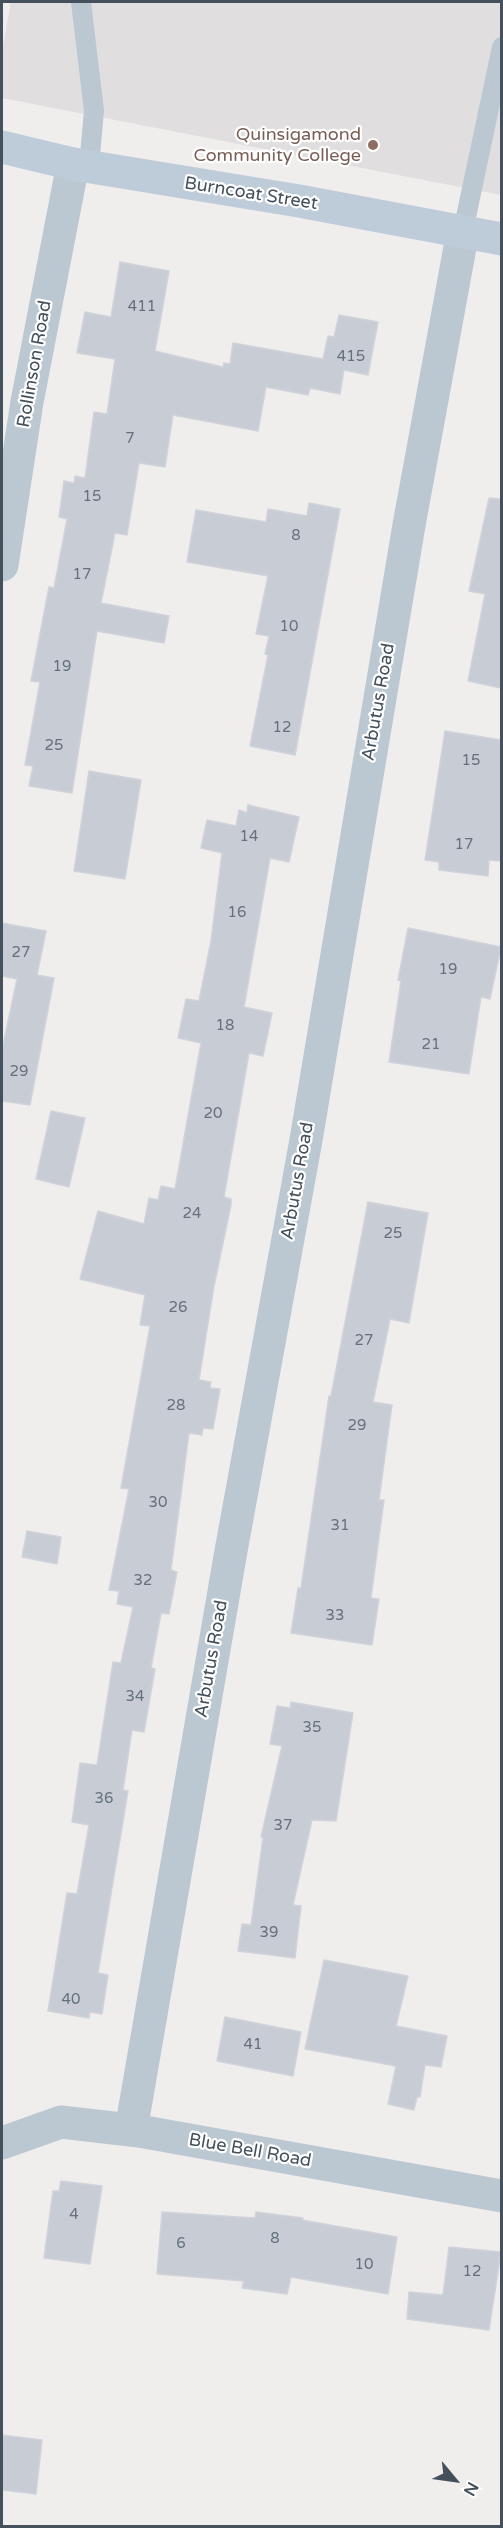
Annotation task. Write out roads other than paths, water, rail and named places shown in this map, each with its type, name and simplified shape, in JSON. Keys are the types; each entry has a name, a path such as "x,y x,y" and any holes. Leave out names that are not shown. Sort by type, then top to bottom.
{"main road":[{"name":"Burncoat Street","path":"2,147 81,165 501,239"}],"street":[{"name":"Rollinson Road","path":"2,565 27,402 81,165"},
{"name":"Arbutus Road","path":"131,2130 231,1551 306,1140 409,525 463,231"},
{"name":"Blue Bell Road","path":"2,2143 61,2122 131,2130 501,2196"}],"lane":[{"path":"81,2 94,111 81,165"},
{"path":"463,231 501,47"}],"place":[{"name":"Quinsigamond Community College","path":"373,145"}]}
